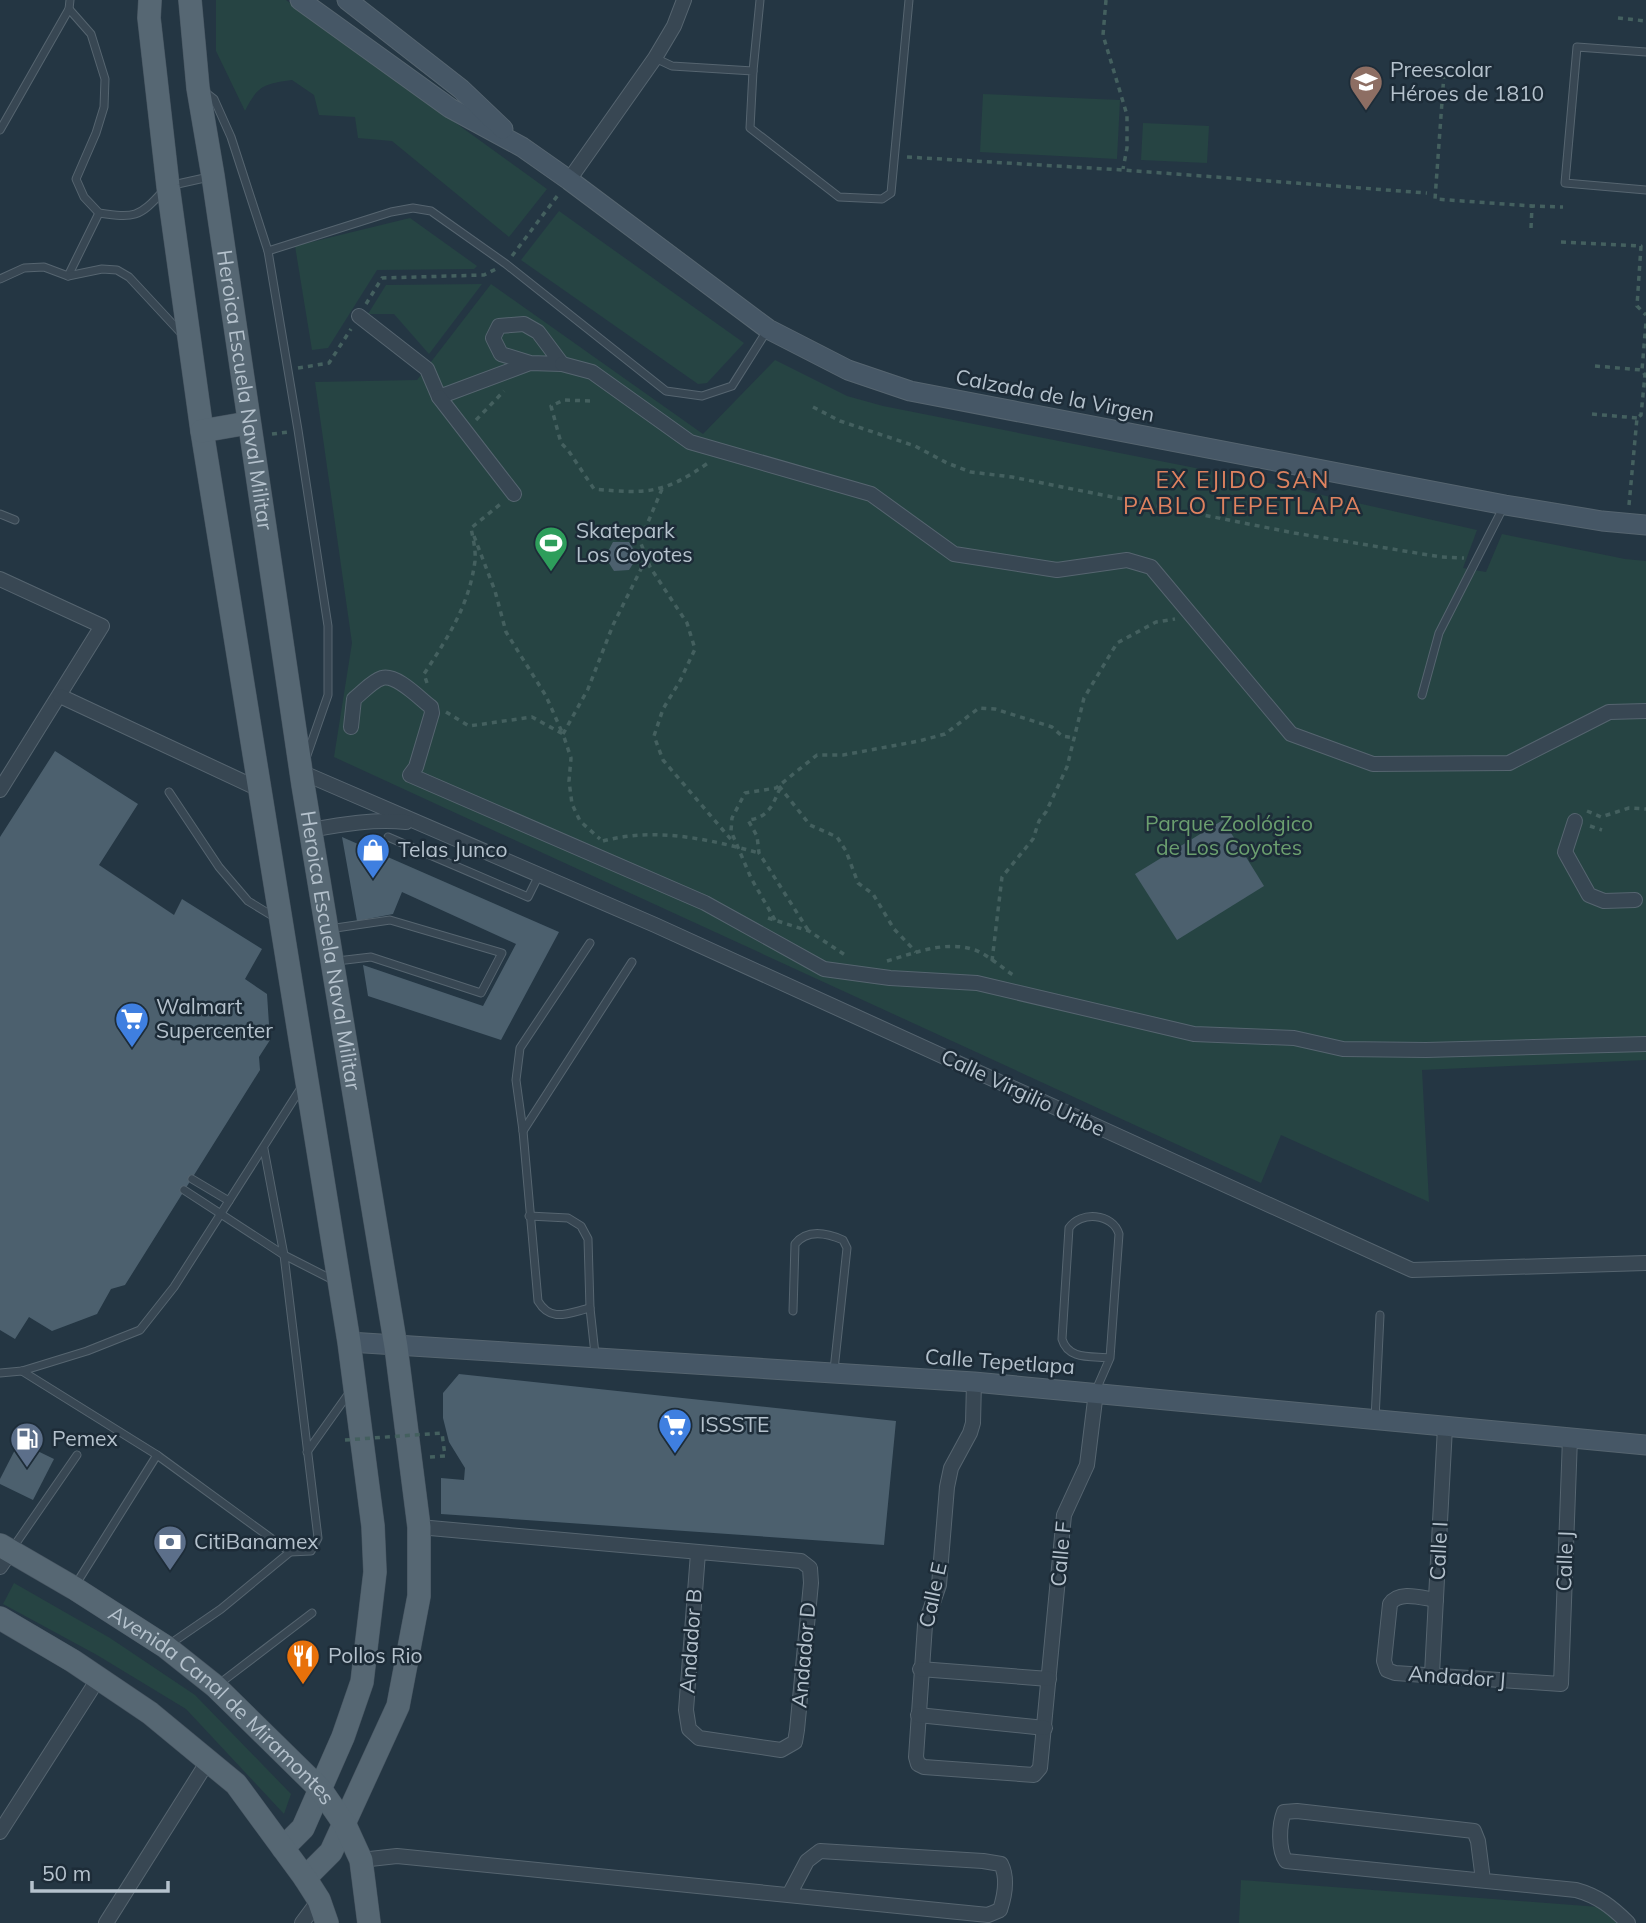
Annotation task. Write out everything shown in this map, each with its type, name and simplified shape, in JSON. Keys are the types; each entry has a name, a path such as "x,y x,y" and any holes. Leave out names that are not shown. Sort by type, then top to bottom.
{"main road":[{"name":"Heroica Escuela Naval Militar","path":"150,0 149,18 168,186 202,431 349,1342 373,1526 375,1572 362,1682 343,1737 303,1828 283,1848"},
{"name":"Heroica Escuela Naval Militar","path":"190,0 198,88 248,423 327,930 396,1347 419,1527 419,1596 398,1706 331,1852 305,1878"},
{"name":"Calzada de la Virgen","path":"300,0 450,108 522,147 569,180 768,330 848,370 910,391 1505,505 1637,524"},
{"name":"Calzada de la Virgen","path":"347,0 461,89 522,147"},
{"path":"202,431 248,423"},
{"name":"Calle Tepetlapa","path":"349,1342 974,1382 1646,1445"},
{"name":"Avenida Canal de Miramontes","path":"4,1555 74,1588 166,1647 215,1686 321,1790 345,1825 361,1860 369,1923"},
{"path":"0,1618 150,1713 236,1784 305,1878 319,1900 327,1923"}],"street":[{"path":"569,180 655,58 674,26 684,0"},
{"path":"359,316 427,369 439,397 514,494"},
{"path":"562,364 538,332 524,324 499,326 493,338 501,354 530,363 562,364 592,372 690,442 871,494 954,554 1057,570 1127,560 1151,567 1291,734 1373,764 1510,762 1609,712 1646,711"},
{"path":"439,397 530,363"},
{"path":"0,579 102,626 0,790"},
{"path":"351,727 354,699 378,679 386,677 396,681 430,707 432,713 416,767 410,775 705,903 824,969 890,978 977,983 1194,1034 1294,1038 1343,1049 1426,1050 1646,1044"},
{"path":"60,696 261,790"},
{"name":"Calle Virgilio Uribe","path":"302,772 655,925 1412,1270 1646,1263"},
{"name":"Calle Virgilio Uribe","path":"311,830 376,821 418,824"},
{"path":"1575,821 1565,852 1589,895 1604,901 1635,900"},
{"name":"Calle E","path":"925,1767 918,1764 916,1757 925,1625 939,1585 951,1468 973,1423 974,1382"},
{"name":"Calle F","path":"925,1767 1034,1775 1040,1768 1064,1515 1087,1465 1096,1392"},
{"name":"Calle I","path":"1432,1674 1445,1427"},
{"name":"Calle J","path":"1561,1684 1570,1438"},
{"path":"419,1527 698,1553"},
{"name":"Andador D","path":"698,1553 801,1561 810,1568 811,1583 794,1742"},
{"name":"Andador B","path":"698,1553 686,1710 689,1729 699,1738 781,1750 794,1742"},
{"name":"Andador J","path":"1436,1600 1400,1596 1394,1598 1390,1604 1384,1661 1387,1670 1395,1673 1561,1684"},
{"path":"920,1669 1049,1679"},
{"path":"0,1832 99,1679"},
{"path":"918,1715 1045,1728"},
{"path":"106,1923 208,1761"},
{"path":"1483,1880 1478,1841 1474,1831 1297,1811 1284,1812 1281,1821 1282,1855 1286,1861 1483,1880 1591,1894 1612,1907 1628,1923"},
{"path":"361,1860 397,1856 988,1915 1000,1910 1004,1900 1006,1874 1001,1864 983,1861 820,1851 807,1861 789,1895"},
{"path":"302,1923 319,1900"}],"lane":[{"path":"0,130 68,9 70,0"},
{"path":"760,0 750,128 839,197 882,199 891,193 909,0"},
{"path":"68,9 91,34 105,79 104,107 76,179 84,197 99,213 127,217 147,210 168,186 213,176"},
{"path":"1646,52 1577,47 1565,183 1646,190"},
{"path":"655,58 671,66 753,71"},
{"path":"198,88 214,99 231,137 268,251 289,369 328,626 328,695 302,772"},
{"path":"268,251 391,212 413,208 431,211 506,264 666,391 702,396 732,386 768,330"},
{"path":"68,276 99,213"},
{"path":"0,279 24,268 44,267 68,276 102,269 117,270 129,276 190,342"},
{"path":"1422,695 1439,633 1505,505"},
{"path":"0,513 15,520"},
{"path":"169,792 219,867 247,901 282,921"},
{"path":"388,837 528,897 539,875"},
{"path":"327,930 390,920 502,953 481,993 371,957 333,962"},
{"path":"590,943 520,1048 516,1080 538,1301 544,1312 555,1316 590,1308"},
{"path":"523,1131 632,962"},
{"path":"0,1373 22,1371 87,1351 140,1330 174,1287 307,1079"},
{"path":"166,1647 221,1609 290,1552 312,1551 318,1538 284,1255 264,1149"},
{"path":"192,1179 229,1201"},
{"path":"184,1190 284,1255 339,1283"},
{"path":"529,1216 568,1218 581,1226 588,1239 595,1357"},
{"path":"1096,1392 1110,1358 1119,1234 1117,1225 1109,1220 1084,1217 1074,1220 1069,1228 1062,1339 1065,1349 1072,1354 1110,1358"},
{"path":"793,1311 795,1244 800,1237 809,1234 830,1234 843,1240 847,1248 833,1374"},
{"path":"1375,1420 1380,1315"},
{"path":"22,1371 157,1455 290,1552"},
{"path":"307,1452 354,1387"},
{"path":"4,1555 77,1455"},
{"path":"74,1588 157,1455"},
{"path":"215,1686 312,1613"}],"path":[{"path":"1106,0 1104,35 1127,115 1127,148 1123,170"},
{"path":"1618,19 1646,21"},
{"path":"1444,74 1435,199 1563,207"},
{"path":"894,156 1427,193"},
{"path":"289,369 330,363 382,278 484,275 506,264 569,180"},
{"path":"1531,228 1532,206"},
{"path":"1562,242 1641,246 1637,306 1646,315"},
{"path":"1637,524 1637,418 1641,415 1643,401 1645,374 1642,370 1646,322"},
{"path":"1595,366 1642,370"},
{"path":"465,433 493,400 510,386"},
{"path":"590,401 564,400 551,405 561,443 594,489 630,492 662,489 711,461 711,449"},
{"path":"813,407 840,422 915,446 971,472 1012,477 1294,533 1441,557 1477,559"},
{"path":"1592,414 1637,418"},
{"path":"662,489 640,541 650,567 687,623 695,649 663,709 654,736 663,760 738,847"},
{"path":"471,528 514,494"},
{"path":"428,688 424,674 456,625 463,608 475,559 471,528"},
{"path":"471,528 495,591 506,632 546,696 563,734 571,758 569,782 572,804 580,821 612,850"},
{"path":"563,734 588,690 613,625 647,558"},
{"path":"992,961 1002,877 1033,839 1039,821 1067,767 1084,698 1117,643 1156,622 1177,619"},
{"path":"439,708 469,726 532,717 563,734"},
{"path":"809,931 760,853 757,836 748,820 764,816 772,807 780,787 817,755 842,755 945,734 979,708 995,709 1052,727 1062,736 1075,738"},
{"path":"780,787 745,793 732,818 731,831 751,878 776,921 785,930"},
{"path":"780,787 810,825 836,837 846,851 858,883 873,894 894,929 916,952"},
{"path":"1575,821 1586,811 1601,817 1629,808 1646,809"},
{"path":"603,842 627,835 664,835 710,839 760,853"},
{"path":"764,916 809,931 842,954 855,958"},
{"path":"876,964 887,963 927,948 964,947 978,951 1045,999"},
{"path":"345,1440 442,1433 445,1456 411,1460"}],"green space":[{"path":"216,0 286,0 547,189 509,237 392,141 358,138 355,117 319,115 314,95 292,80 263,87 245,111 216,51"},
{"path":"983,94 1120,100 1117,159 980,152"},
{"path":"1143,123 1209,126 1207,163 1141,160"},
{"path":"559,211 744,343 707,383 698,384 521,260"},
{"path":"410,218 477,266 474,269 377,270 328,348 312,350 295,246"},
{"path":"482,284 429,354 394,314 368,314 386,285"},
{"name":"Parque Zoológico de Los Coyotes","path":"491,284 703,434 775,360 847,396 883,406 1251,479 1477,530 1463,568 1486,572 1502,534 1646,561 1646,1060 1422,1070 1429,1202 1281,1135 1261,1183 334,757 352,643 315,382 417,380"},
{"path":"14,1583 110,1638 195,1695 291,1794 284,1814 186,1709 97,1655 3,1604"},
{"path":"1241,1880 1612,1908 1618,1923 1239,1923"}],"building":[{"path":"613,542 629,542 638,556 629,570 614,571 605,557"},
{"name":"Walmart Supercenter","path":"55,751 138,804 99,865 174,915 182,899 262,949 245,979 267,994 270,1040 259,1057 260,1070 125,1285 111,1289 97,1314 52,1331 29,1317 15,1339 0,1330 0,837"},
{"path":"1223,820 1264,886 1177,940 1135,874"},
{"path":"342,837 559,932 501,1040 368,996 363,965 483,1006 516,944 402,892 393,914 357,921"},
{"name":"ISSSTE","path":"459,1374 896,1421 884,1545 441,1514 441,1478 464,1480 465,1468 449,1442 443,1418 443,1393"},
{"name":"Pemex","path":"19,1442 54,1459 33,1500 0,1484"}],"place":[{"name":"Preescolar Héroes de 1810","path":"1366,112"},
{"name":"Skatepark Los Coyotes","path":"551,573"},
{"name":"Telas Junco","path":"373,880"},
{"name":"Walmart Supercenter","path":"132,1049"},
{"name":"ISSSTE","path":"675,1455"},
{"name":"Pemex","path":"27,1469"},
{"name":"CitiBanamex","path":"170,1572"},
{"name":"Pollos Rio","path":"303,1686"}],"district":[{"name":"EX EJIDO SAN PABLO TEPETLAPA","path":"1243,493"}]}
